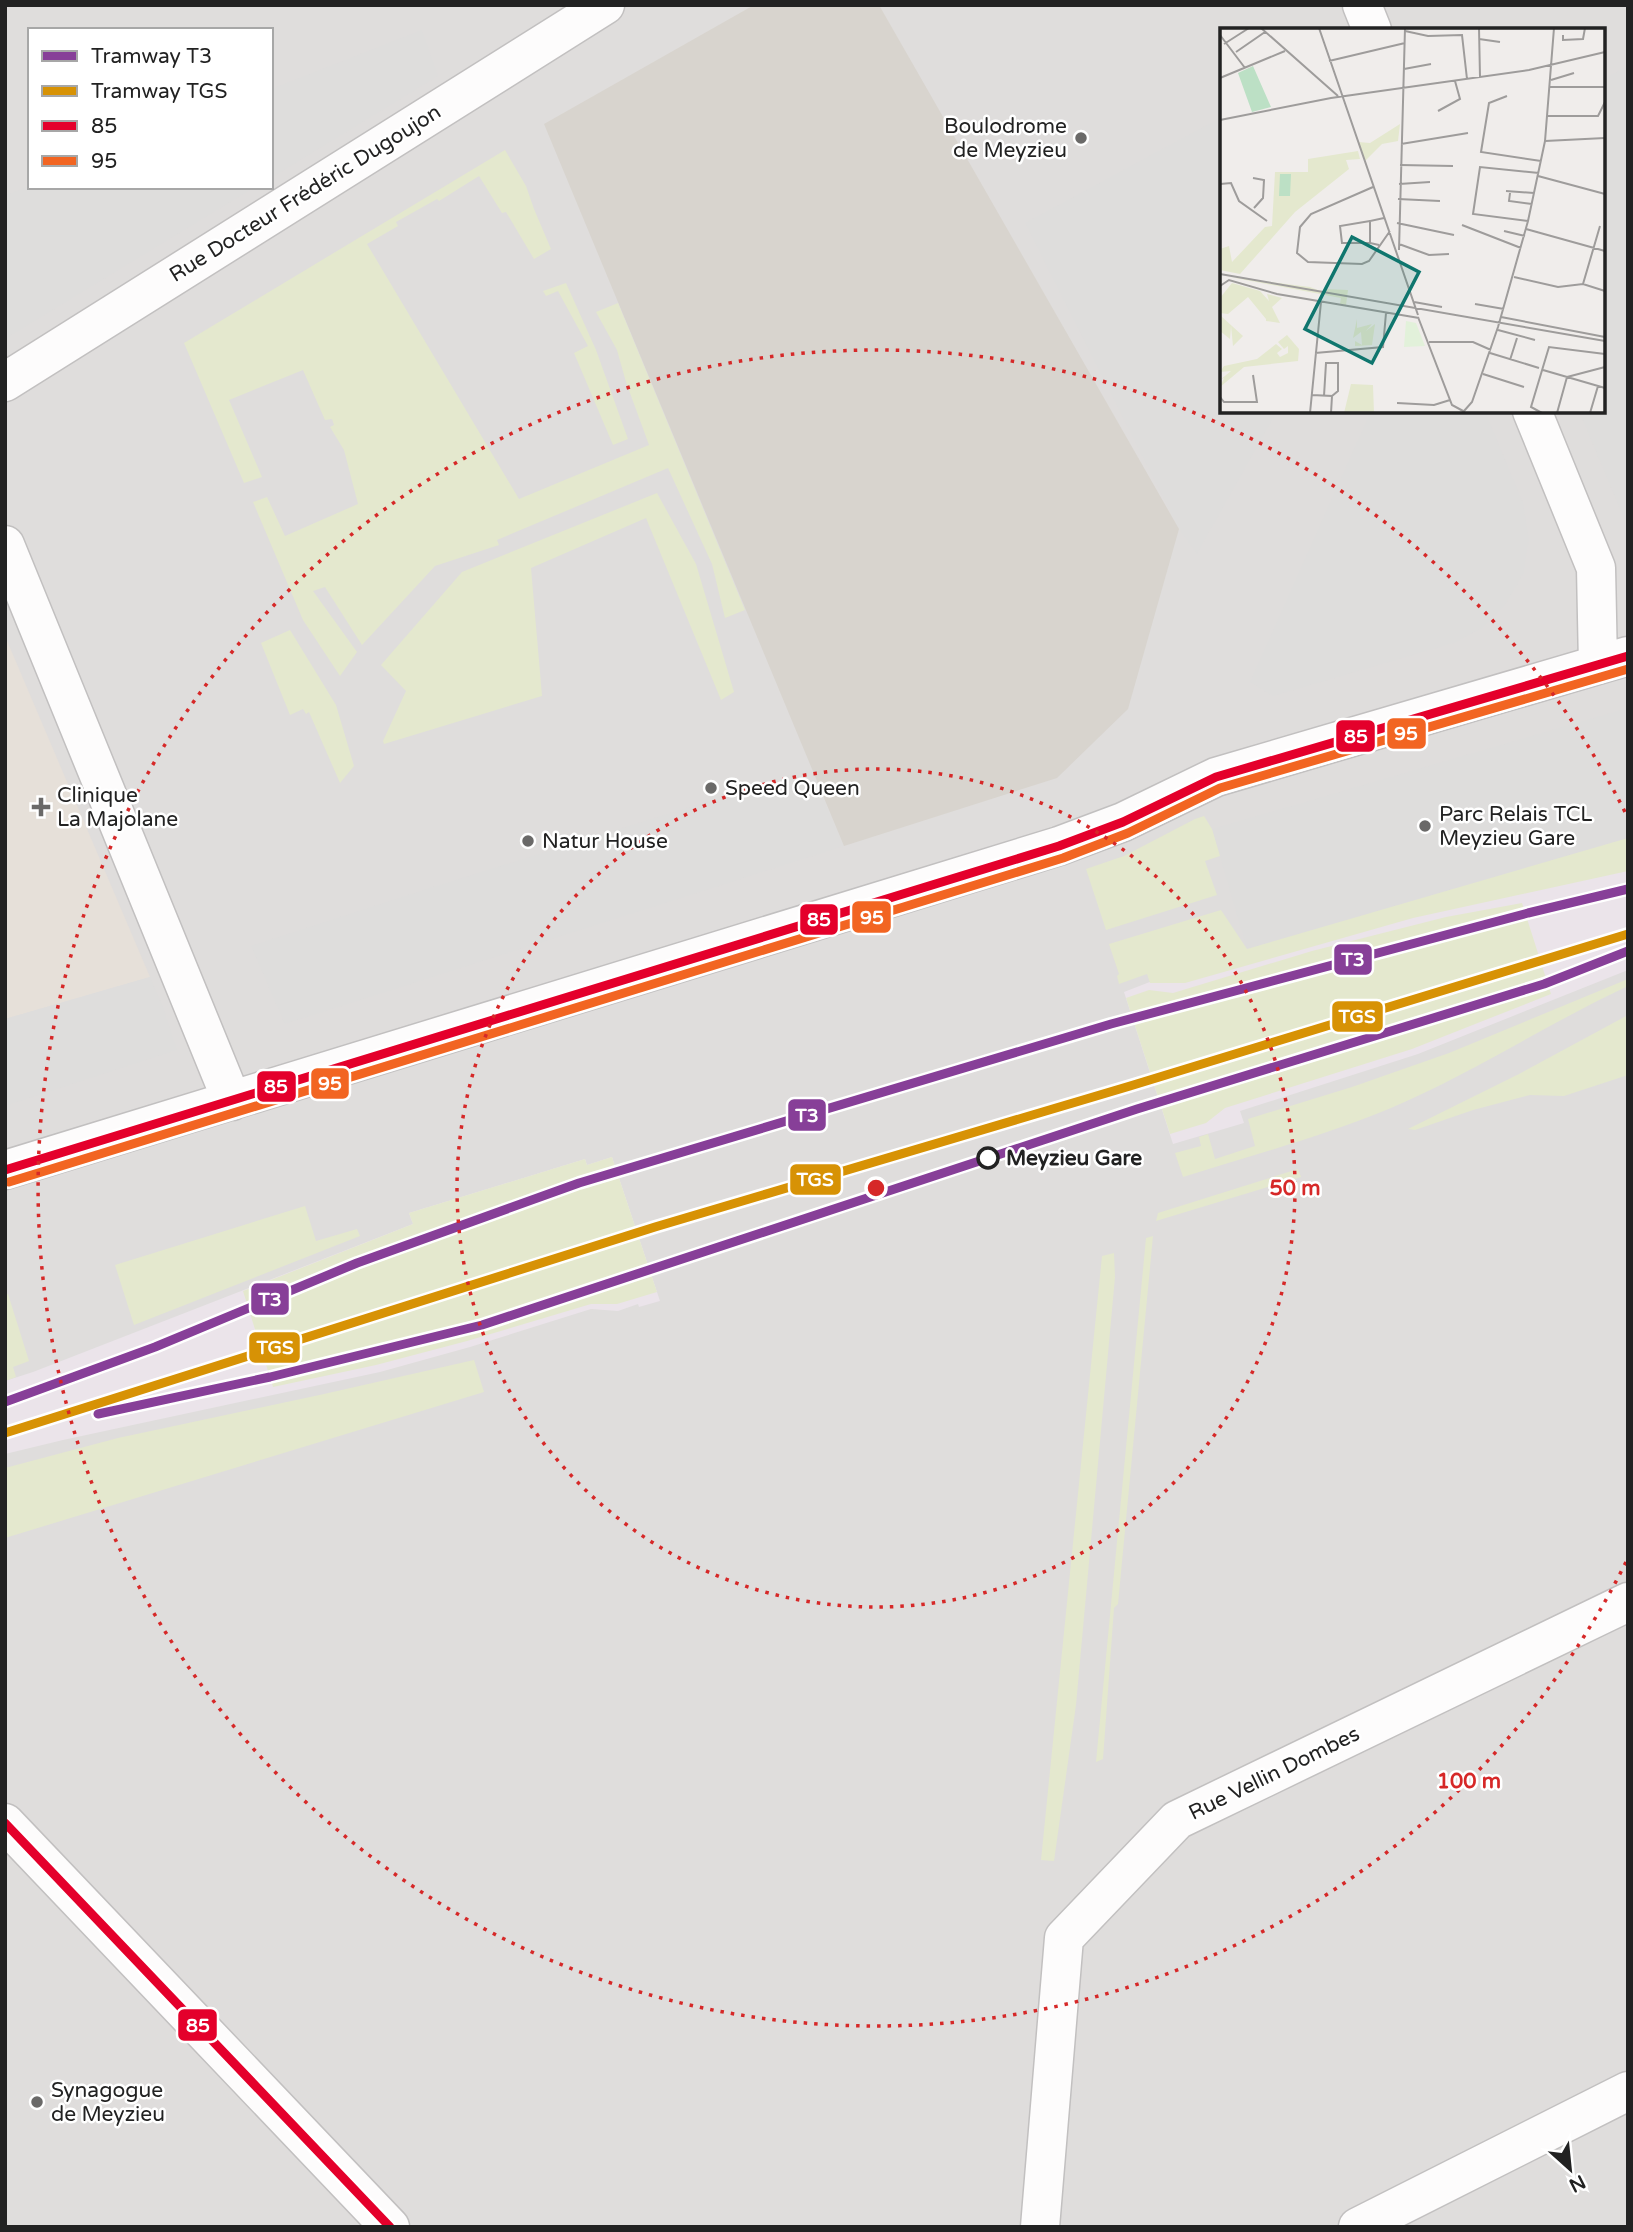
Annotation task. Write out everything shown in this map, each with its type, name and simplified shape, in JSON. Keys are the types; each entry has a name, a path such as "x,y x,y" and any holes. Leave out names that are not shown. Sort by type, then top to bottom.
{"street":[{"name":"Rue Docteur Frédéric Dugoujon","path":"5,382 605,5"},
{"path":"1362,5 1371,28"},
{"path":"5,1170 1059,846 1123,822 1216,776 1613,661 1596,568 1533,413"},
{"path":"5,545 232,1101"},
{"name":"Rue Vellin Dombes","path":"1040,2227 1064,1938 1177,1820 1628,1602"},
{"path":"5,1823 390,2227"},
{"path":"1358,2227 1628,2091"}],"shaded area":[{"path":"5,5 1628,5 1628,2227 5,2227"},
{"path":"754,5 879,5 1179,529 1128,709 1057,778 844,846 544,124"},
{"path":"422,30 438,76 273,177 273,88"},
{"path":"1628,66 1628,528 1580,413 1605,413 1605,78"},
{"path":"1220,118 1220,413 1276,413 1197,554 1179,529 1025,223"},
{"path":"28,187 28,189 252,189 5,339 5,195"},
{"path":"1370,413 1486,413 1523,503 1529,540 1523,574 1505,605 1482,628 1454,643 1273,696 1250,682"},
{"name":"Clinique La Majolane","path":"5,636 150,977 5,1019"},
{"name":"Parc Relais TCL Meyzieu Gare","path":"1628,708 1628,838 1247,949 1212,829"},
{"path":"811,769 844,846 285,1024 251,946 424,890"},
{"path":"1628,867 1628,970 1418,1054 1240,1111 1244,1123 1173,1144 1124,992 1160,978 1312,940"},
{"path":"150,977 177,1050 5,1106 5,1019"},
{"path":"612,1157 660,1301 639,1307 638,1304 618,1311 591,1309 380,1372 5,1454 5,1381 413,1224 409,1213 585,1159 587,1165"}],"green space":[{"path":"505,150 526,186 551,249 534,259 506,212 502,213 479,176 439,201 437,199 396,222 398,226 367,244 519,499 649,445 617,350 596,312 618,303 745,610 725,618 712,564 668,468 497,540 499,545 435,566 362,645 325,587 313,591 357,652 340,676 303,620 253,502 267,497 285,536 358,504 344,450 330,427 334,425 332,419 325,420 303,370 229,400 262,477 244,483 184,343"},
{"path":"566,283 596,350 628,439 613,445 574,353 588,346 558,291 546,296 543,291"},
{"path":"657,493 696,564 734,692 721,700 646,518 531,568 542,696 384,744 406,691 381,665 462,572"},
{"path":"290,630 336,705 354,766 340,783 309,712 306,714 303,709 290,715 261,643"},
{"path":"1204,816 1212,829 1220,856 1205,861 1217,895 1106,930 1086,869 1124,856"},
{"path":"1628,838 1628,871 1413,918 1185,983 1150,983 1147,974 1119,984 1119,974 1109,944 1221,910 1247,949"},
{"path":"1522,903 1551,994 1412,1049 1225,1108 1206,1123 1170,1134 1126,998 1149,990 1173,993 1312,951 1446,917"},
{"path":"1628,979 1628,986 1451,1080 1391,1108 1314,1136 1183,1177 1175,1153 1201,1146 1199,1137 1208,1134 1215,1159 1255,1146 1248,1119 1449,1053"},
{"path":"1628,1015 1628,1075 1564,1096 1530,1095 1473,1110 1415,1130 1408,1129 1519,1074"},
{"path":"612,1157 657,1292 617,1304 591,1304 376,1365 273,1387 243,1291 413,1224 409,1213 585,1159 587,1165"},
{"path":"1298,1169 1301,1177 1156,1221 1158,1213"},
{"path":"305,1206 316,1241 357,1229 360,1236 134,1325 115,1265"},
{"path":"1153,1236 1118,1604 1114,1608 1103,1759 1096,1762 1146,1238"},
{"path":"1114,1253 1115,1277 1076,1705 1054,1861 1041,1860 1102,1256"},
{"path":"8,1294 29,1361 13,1367 16,1377 5,1381 5,1295"},
{"path":"474,1360 484,1392 5,1538 5,1468 118,1438"}],"tram line":[{"name":"T3","path":"5,1402 155,1347 357,1263 579,1183 1111,1024 1628,889"},
{"name":"TGS","path":"5,1433 655,1227 1628,934"},
{"name":"T3","path":"98,1414 270,1377 482,1325 1137,1109 1544,984 1628,951"}],"transit line":[{"name":"85","path":"5,1170 1059,846 1123,822 1216,777 1628,656"},
{"name":"95","path":"9,1182 1063,858 1128,833 1220,788 1628,669"},
{"name":"85","path":"5,1823 390,2227"}],"place":[{"name":"Boulodrome de Meyzieu","path":"1081,138"},
{"name":"Speed Queen","path":"711,788"},
{"name":"Clinique La Majolane","path":"41,807"},
{"name":"Parc Relais TCL Meyzieu Gare","path":"1425,826"},
{"name":"Natur House","path":"528,841"},
{"name":"Meyzieu Gare","path":"988,1158"},
{"name":"Synagogue de Meyzieu","path":"37,2102"}]}
